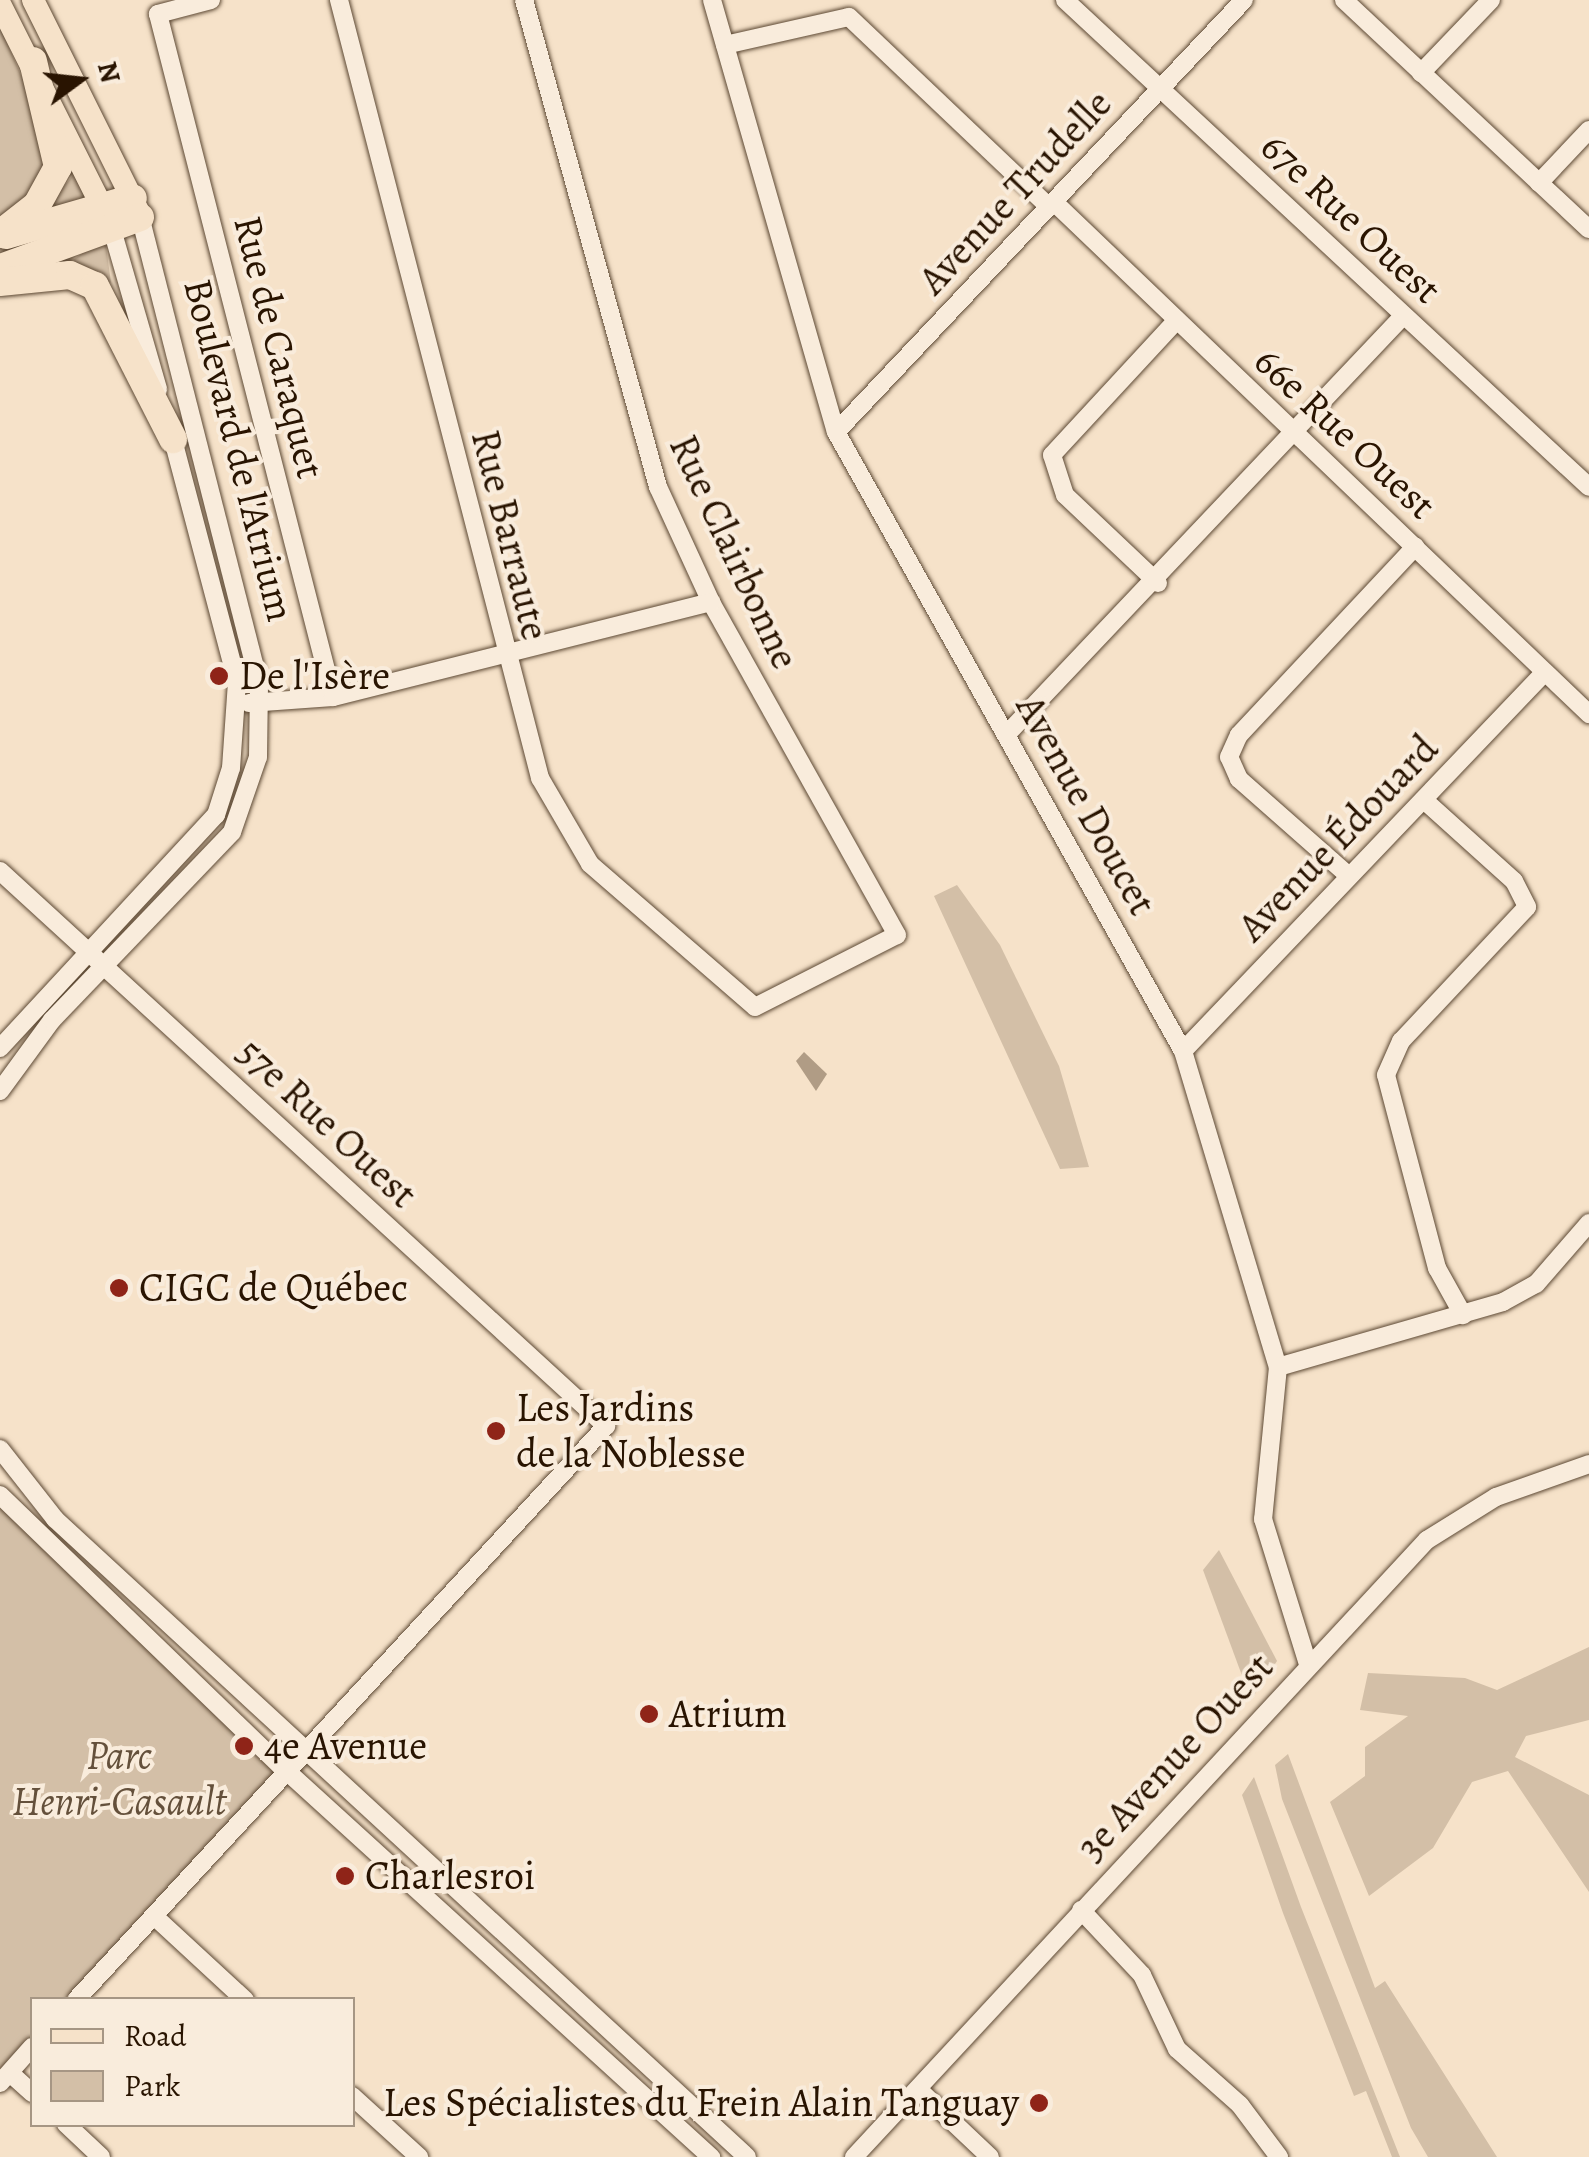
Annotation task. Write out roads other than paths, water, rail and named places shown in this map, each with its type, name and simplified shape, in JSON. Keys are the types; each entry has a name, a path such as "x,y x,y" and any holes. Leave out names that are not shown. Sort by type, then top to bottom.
{"highway":[{"path":"0,235 37,205 58,167 33,62"},
{"path":"0,268 136,207"},
{"path":"0,235 108,217"},
{"path":"0,282 70,275 94,286 173,440"}],"main road":[{"name":"Boulevard de l'Atrium","path":"33,0 136,207"},
{"name":"Boulevard de l'Atrium","path":"0,4 33,62 108,217"}],"street":[{"name":"Rue de Caraquet","path":"211,0 158,14 333,697"},
{"name":"Rue Barraute","path":"339,0 505,657 540,778 590,864 755,1007"},
{"name":"Rue Clairbonne","path":"524,0 640,435 711,602 897,934 755,1007"},
{"name":"Avenue Doucet","path":"712,0 836,432 1183,1051 1278,1367 1263,1519 1308,1664"},
{"name":"67e Rue Ouest","path":"1065,0 1589,486"},
{"name":"Avenue Trudelle","path":"836,432 1244,0"},
{"path":"1344,0 1589,229"},
{"path":"1421,73 1491,0"},
{"name":"66e Rue Ouest","path":"724,45 849,17 1589,714"},
{"path":"1540,183 1589,130"},
{"name":"Boulevard de l'Atrium","path":"0,1091 103,965 232,832 258,756 260,702 136,207"},
{"name":"Boulevard de l'Atrium","path":"0,1048 84,949 216,815 238,703 173,440 108,217"},
{"path":"1007,734 1158,583 1403,316"},
{"path":"1158,583 1065,495 1052,455 1176,321"},
{"path":"1349,876 1239,780 1230,757 1238,735 1415,547"},
{"path":"238,703 333,697 505,657 711,602"},
{"name":"Avenue Édouard","path":"1183,1051 1544,673"},
{"path":"1424,800 1514,881 1527,907 1402,1041 1386,1075 1437,1268 1463,1315"},
{"name":"57e Rue Ouest","path":"0,871 606,1426 304,1754"},
{"path":"1278,1367 1463,1315 1536,1284 1589,1224"},
{"path":"0,1449 55,1519 304,1754 747,2157"},
{"name":"3e Avenue Ouest","path":"854,2157 1427,1540 1496,1497 1589,1464"},
{"path":"0,1495 287,1772 711,2157"},
{"path":"79,1997 304,1754"},
{"path":"1080,1910 1142,1975 1177,2049 1240,2106 1279,2157"},
{"path":"154,1916 242,1997"},
{"path":"30,2050 5,2078 30,2093"},
{"path":"918,2089 990,2157"},
{"path":"355,2099 420,2157"},
{"path":"69,2127 100,2157"}],"place":[{"name":"De l'Isère","path":"219,676"},
{"name":"CIGC de Québec","path":"119,1288"},
{"name":"Les Jardins de la Noblesse","path":"496,1431"},
{"name":"Atrium","path":"649,1714"},
{"name":"4e Avenue","path":"244,1746"},
{"name":"Charlesroi","path":"345,1876"},
{"name":"Les Spécialistes du Frein Alain Tanguay","path":"1039,2103"}],"park label":[{"name":"Parc Henri-Casault","path":"119,1779"}]}
